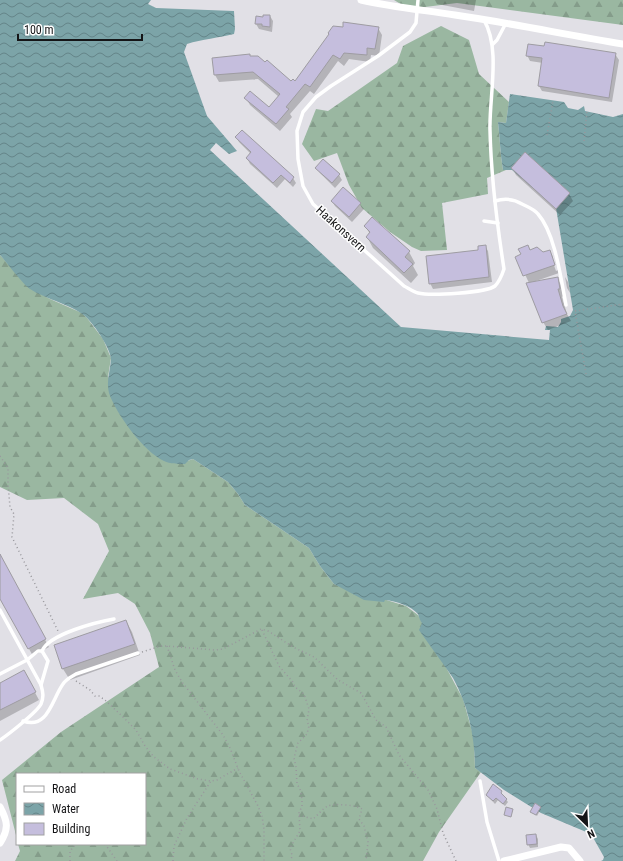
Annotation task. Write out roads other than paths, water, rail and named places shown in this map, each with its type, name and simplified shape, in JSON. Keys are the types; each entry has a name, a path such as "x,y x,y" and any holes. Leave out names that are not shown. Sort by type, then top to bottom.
{"street":[{"path":"364,0 623,44"},
{"path":"0,807 7,825 6,835 0,843"},
{"path":"504,861 561,846 569,848 580,861"}],"lane":[{"name":"Haakonsvern","path":"418,0 416,23 410,32 378,56 330,86 316,97 303,112 297,130 298,159 303,186 313,204 391,272 404,286 418,293 443,294 478,292 494,286 500,279 504,269 495,201 490,130 493,44 490,29 484,20"},
{"path":"493,44 497,40 506,23"},
{"path":"495,201 510,199 520,202 534,210 545,224 558,265 566,305"},
{"path":"484,221 498,223"},
{"path":"0,610 44,693 41,704 0,740"},
{"path":"42,651 44,646 68,632 114,619"},
{"path":"0,674 27,660 38,651 42,651"},
{"path":"41,685 48,662 42,651"},
{"path":"23,721 34,723 44,717 68,678 138,653"},
{"path":"480,781 487,822 499,861"}],"water":[{"path":"0,0 151,0 148,4 156,8 234,11 234,34 187,44 184,52 207,116 237,151 229,154 216,143 210,150 401,327 549,340 550,330 545,330 546,326 558,327 561,319 570,316 573,310 556,208 512,170 503,170 498,122 506,123 510,94 564,102 568,108 578,110 584,106 585,111 613,117 623,114 623,861 601,861 604,857 591,834 541,813 504,790 475,768 472,733 463,699 453,678 419,630 422,623 415,611 394,601 385,600 384,602 364,600 334,584 320,566 309,548 245,505 228,482 193,459 189,460 185,464 169,463 148,450 124,421 109,393 108,376 111,360 110,355 106,344 94,326 87,318 76,310 30,289 0,255"}]}
